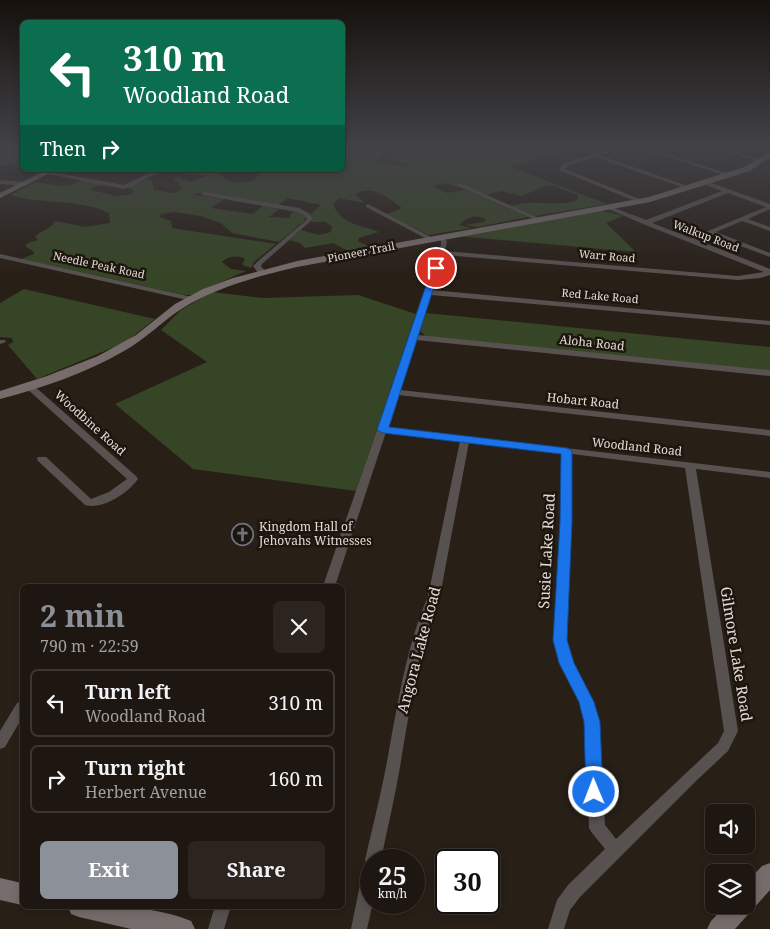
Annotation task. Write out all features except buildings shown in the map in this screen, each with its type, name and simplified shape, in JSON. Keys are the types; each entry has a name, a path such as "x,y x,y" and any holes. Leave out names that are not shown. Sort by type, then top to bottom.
{"main road":[{"path":"0,196 12,190"},
{"name":"Pioneer Trail","path":"0,395 80,367 126,346 173,310 192,299 227,283 262,272 640,201 678,190"},
{"path":"755,890 770,874"},
{"path":"0,889 20,894"},
{"path":"93,909 183,929"},
{"path":"719,929 733,914"}],"street":[{"path":"472,190 537,219"},
{"path":"613,190 640,201"},
{"path":"645,223 727,191 770,206"},
{"path":"204,194 299,210 308,215 310,219 306,223 259,263 257,266 262,272"},
{"path":"330,584 445,243 368,206"},
{"path":"690,241 770,206"},
{"name":"Walkup Road","path":"607,207 770,272"},
{"path":"742,218 770,228"},
{"path":"710,232 770,255"},
{"name":"Warr Road","path":"442,253 738,278 753,277 770,272"},
{"name":"Needle Peak Road","path":"0,256 192,299"},
{"name":"Red Lake Road","path":"428,292 770,323"},
{"name":"Aloha Road","path":"412,338 770,373"},
{"name":"Woodbine Road","path":"30,386 131,476 132,480 100,500 89,503 42,459"},
{"name":"Hobart Road","path":"394,392 770,434"},
{"name":"Woodland Road","path":"383,430 770,475"},
{"name":"Angora Lake Road","path":"375,849 393,767 401,714 424,620 434,596 465,439"},
{"name":"Susie Lake Road","path":"567,451 566,522 560,640 566,663 586,702 592,722 597,828 615,849"},
{"name":"Gilmore Lake Road","path":"556,929 563,906 574,891 615,849 723,747 731,731 690,465"},
{"path":"0,743 20,710"},
{"path":"216,929 222,909"},
{"path":"359,929 362,914"}],"green space":[{"path":"19,190 92,190 117,196 131,194 133,190 156,190 174,193 179,190 441,190 447,193 467,190 528,217 477,227 465,225 484,222 486,219 472,217 459,225 471,228 429,235 387,214 402,208 386,197 374,191 362,191 355,194 365,203 339,198 333,204 346,220 379,232 359,238 358,241 370,247 348,251 333,243 305,248 300,243 289,240 301,230 319,235 331,232 332,226 325,222 310,222 313,220 311,214 321,205 288,198 278,205 208,193 196,193 194,195 224,199 211,208 253,214 263,206 279,209 269,217 289,218 293,211 306,216 304,221 279,242 232,233 221,223 201,216 174,212 161,214 160,217 171,221 172,228 276,244 254,262 251,268 242,265 245,259 239,257 227,258 222,262 231,269 246,271 192,295 184,295 21,259 34,254 25,246 38,240 35,237 55,221 85,227 110,223 109,213 97,208 10,195"},
{"path":"470,190 535,190 521,196 502,191 486,195"},
{"path":"566,190 572,190 607,204 535,216 511,206 527,203 569,202 577,200 578,195"},
{"path":"600,210 623,216 606,223 636,252 457,236"},
{"path":"24,289 155,319 124,343 37,379 8,345 13,342 12,338 0,337 0,303"},
{"path":"212,292 263,298 358,295 416,314 356,491 193,469 115,404 207,362 161,330 181,310"},
{"path":"426,313 770,347 770,371 427,337 420,331"}],"place":[{"name":"Kingdom Hall of Jehovahs Witnesses","path":"243,534"}],"route":[{"path":"436,268 383,430 567,451 566,522 560,640 566,663 590,712 593,730 594,792"}]}
